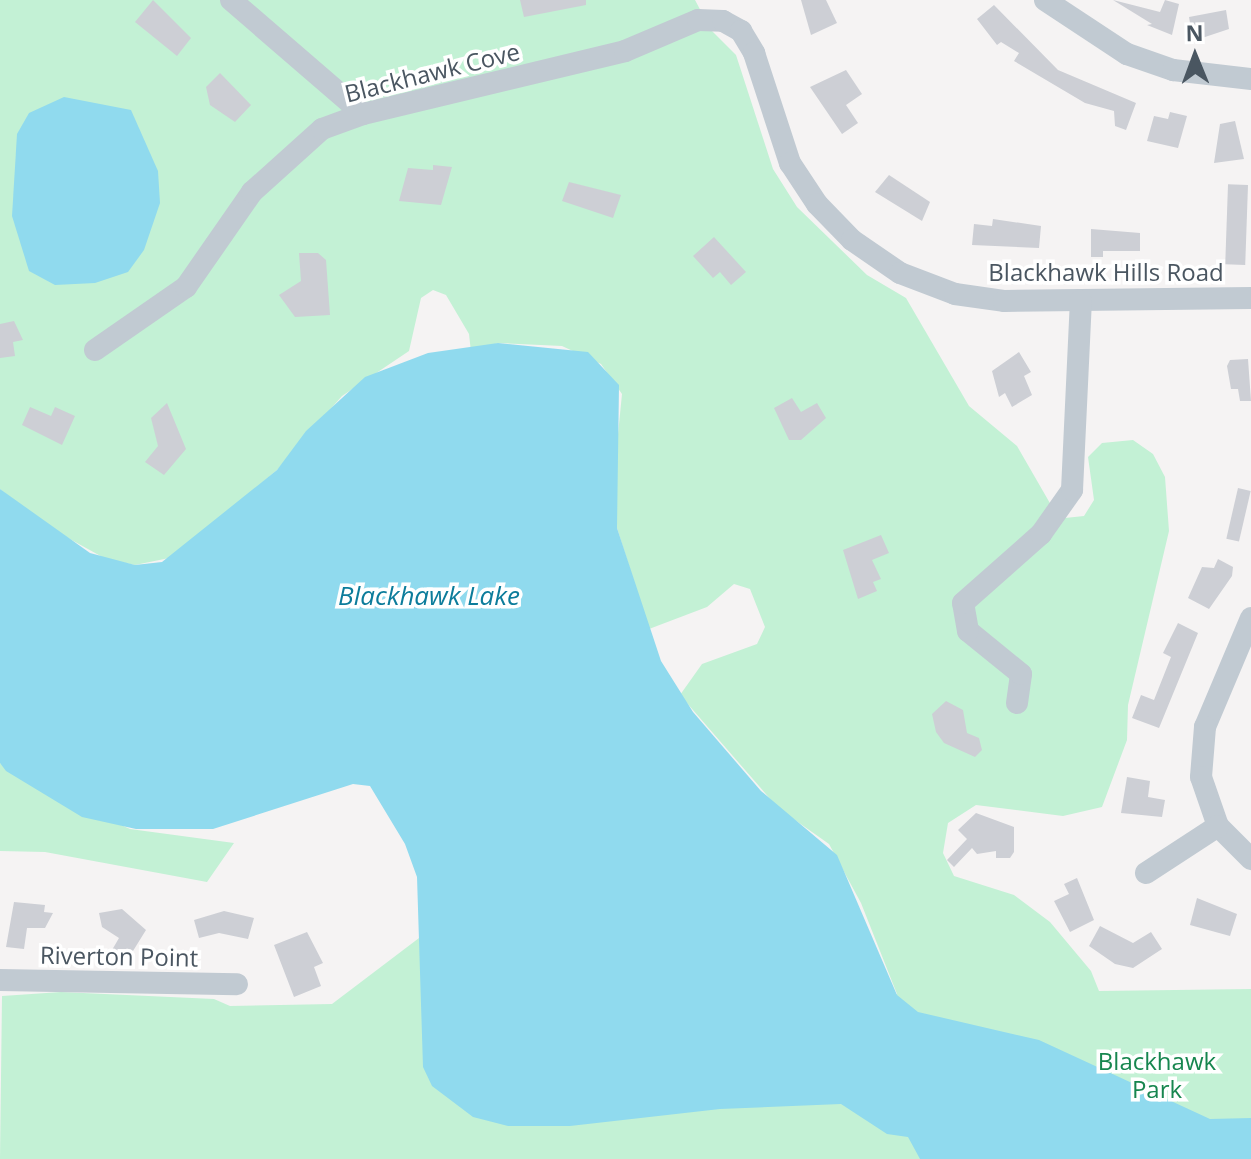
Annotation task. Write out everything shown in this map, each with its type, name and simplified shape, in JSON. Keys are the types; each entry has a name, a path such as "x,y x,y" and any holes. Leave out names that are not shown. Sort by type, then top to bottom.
{"street":[{"path":"231,0 363,114"},
{"path":"1045,0 1127,54 1173,70 1251,79"},
{"name":"Blackhawk Cove","path":"95,350 186,287 252,192 284,158 322,129 363,114 625,51 698,20 723,21"},
{"name":"Blackhawk Hills Road","path":"723,21 741,31 754,53 790,163 852,240 900,273 955,294 1004,301 1251,298"},
{"path":"1017,703 1021,674 968,631 963,603 1050,524 1072,490 1081,301"},
{"path":"1251,618 1205,727 1201,777 1218,826 1251,859"},
{"path":"1146,873 1218,826"},
{"name":"Riverton Point","path":"0,980 237,984"}],"green space":[{"name":"Blackhawk Park","path":"0,0 695,0 711,30 736,55 773,169 797,207 867,275 906,298 969,406 1017,446 1051,505 1065,518 1084,516 1094,500 1088,457 1102,443 1133,440 1153,454 1165,477 1169,531 1128,705 1127,740 1102,807 1063,816 976,805 948,823 943,853 954,876 1014,895 1050,922 1091,971 1099,991 1251,989 1251,1159 0,1159 2,996 61,992 214,999 230,1006 332,1004 423,935 424,1002 897,994 861,903 829,844 778,808 680,695 702,664 757,644 765,627 750,589 734,584 707,607 649,629 617,528 613,484 622,394 601,364 562,346 498,343 471,352 469,334 446,295 433,290 421,298 409,351 342,396 277,470 174,557 135,565 106,559 39,522 0,489"},
{"path":"0,763 32,785 130,829 234,843 207,882 45,852 0,851"}],"water":[{"path":"64,97 131,110 158,171 160,203 144,250 128,272 95,283 55,285 29,271 12,216 17,134 29,113"},
{"name":"Blackhawk Lake","path":"498,343 588,352 619,385 617,528 661,661 693,712 761,791 837,855 897,995 918,1012 1039,1040 1210,1119 1251,1118 1251,1159 920,1159 908,1137 887,1134 841,1104 720,1109 570,1126 508,1126 473,1117 432,1086 423,1067 417,877 405,844 370,786 353,784 213,829 136,829 82,817 6,771 0,763 0,489 90,553 135,565 162,562 277,470 306,431 365,377 428,353"}],"building":[{"path":"153,0 191,38 177,56 135,22"},
{"path":"520,0 586,0 586,5 524,17"},
{"path":"801,0 826,0 837,23 811,35"},
{"path":"1113,0 1160,12 1165,0 1179,4 1172,35 1147,25 1152,24"},
{"path":"994,5 1058,70 1136,103 1126,130 1115,126 1114,111 1085,103 1014,61 1019,53 1001,42 997,45 977,19"},
{"path":"1226,10 1229,29 1193,41 1189,17"},
{"path":"846,70 862,94 846,105 858,123 842,134 810,87"},
{"path":"220,73 251,105 235,122 210,105 206,87"},
{"path":"1170,112 1187,116 1178,148 1147,141 1154,116 1168,119"},
{"path":"1235,121 1244,159 1214,163 1220,124"},
{"path":"433,165 452,167 441,205 399,201 408,168 433,170"},
{"path":"889,175 930,202 922,221 875,192"},
{"path":"569,182 621,195 613,218 562,201"},
{"path":"1228,184 1248,185 1245,265 1225,264"},
{"path":"993,219 1041,226 1039,248 972,245 974,224 992,226"},
{"path":"1091,229 1140,233 1140,251 1103,251 1103,257 1091,257"},
{"path":"714,237 746,272 731,285 720,272 713,278 693,256"},
{"path":"299,253 318,253 326,260 330,315 295,317 279,295 301,281"},
{"path":"14,321 23,340 13,342 15,356 0,358 0,324"},
{"path":"1019,352 1031,372 1024,376 1032,395 1012,407 1005,393 999,397 992,371"},
{"path":"1248,359 1251,401 1240,401 1238,389 1231,389 1227,366 1230,360"},
{"path":"792,398 801,412 817,403 826,418 801,440 789,440 774,408"},
{"path":"167,403 186,449 164,475 145,462 158,446 151,418"},
{"path":"30,407 51,416 55,407 75,416 62,445 22,425"},
{"path":"1238,488 1251,491 1239,542 1226,539"},
{"path":"881,535 889,553 872,560 881,579 873,582 877,591 858,599 843,550"},
{"path":"1218,559 1233,567 1232,576 1209,609 1188,598 1202,567 1214,568"},
{"path":"1178,623 1198,633 1159,728 1132,718 1141,695 1154,700 1171,657 1163,653"},
{"path":"946,701 963,710 967,733 979,738 982,750 975,757 944,743 936,732 932,714"},
{"path":"1127,777 1150,781 1148,797 1165,800 1162,817 1121,813"},
{"path":"976,813 1014,827 1014,852 1010,858 996,858 996,851 977,854 972,848 954,867 947,860 967,839 958,830"},
{"path":"1077,878 1094,920 1070,932 1054,901 1069,894 1064,884"},
{"path":"1197,898 1237,914 1230,936 1190,925"},
{"path":"14,902 45,905 44,912 53,913 45,928 27,928 24,949 6,947"},
{"path":"122,909 146,930 128,959 112,950 119,938 102,927 99,913"},
{"path":"224,911 254,918 248,939 219,933 199,938 194,920"},
{"path":"1100,926 1133,943 1151,932 1162,949 1133,968 1115,964 1089,946"},
{"path":"307,932 323,963 314,967 321,986 294,997 274,945"}]}
